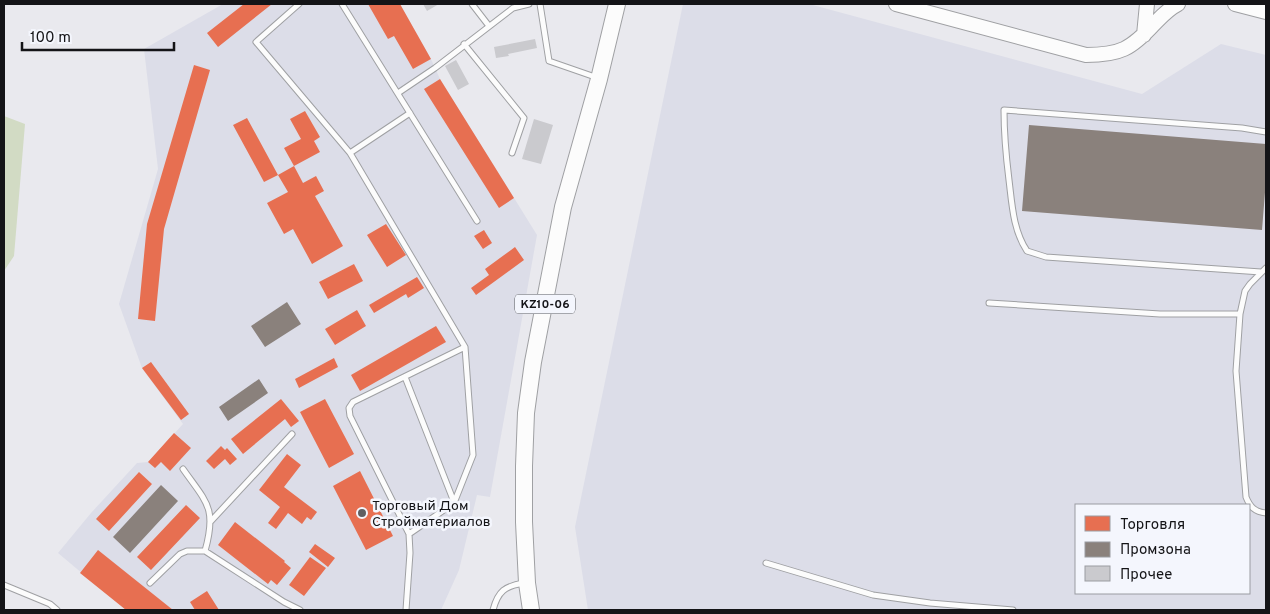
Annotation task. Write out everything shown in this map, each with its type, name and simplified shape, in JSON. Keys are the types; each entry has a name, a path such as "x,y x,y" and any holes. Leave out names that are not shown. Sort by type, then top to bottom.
{"highway":[{"name":"KZ10-06","path":"532,610 527,583 524,466 526,413 532,370 563,207 599,79 617,4"}],"main road":[{"path":"896,4 1086,55 1108,55 1130,47 1169,8 1178,4"},
{"path":"1144,35 1147,4"},
{"path":"1235,4 1266,12"}],"lane":[{"path":"299,4 256,42 350,153 465,347 473,455 454,503 409,534"},
{"path":"342,4 477,220"},
{"path":"472,4 489,26"},
{"path":"398,93 435,68 513,8 529,4"},
{"path":"540,4 549,62 599,79"},
{"path":"464,44 524,118 512,153"},
{"path":"1261,272 1046,257 1027,251 1017,230 1014,214 1004,130 1004,110 1266,132"},
{"path":"350,153 410,112"},
{"path":"1249,504 1246,497 1236,371 1240,314 1245,291 1266,268"},
{"path":"989,303 1160,314 1240,314"},
{"path":"406,610 410,553 409,534 350,416 349,408 353,402 465,347"},
{"path":"405,377 454,503"},
{"path":"211,521 292,434"},
{"path":"183,469 203,496 209,508 211,521 205,550"},
{"path":"1250,507 1259,512 1266,513"},
{"path":"150,583 180,554 188,551 205,550 284,602 300,610"},
{"path":"766,563 873,595 930,604 1014,610"},
{"path":"493,610 496,599 504,589 515,584 527,583"},
{"path":"4,586 44,601 57,610"},
{"path":"930,604 931,610"}],"shaded area":[{"path":"223,4 400,4 440,79 537,235 490,497 477,495 459,570 441,610 126,610 58,553 91,513 137,463 148,462 183,424 142,368 119,304 158,169 144,49"},
{"path":"683,4 809,4 1142,94 1221,44 1266,55 1266,610 588,610 575,527"}],"green space":[{"path":"4,116 25,124 14,256 4,271"}],"building: Торговля":[{"path":"244,4 272,4 218,47 207,33"},
{"path":"368,4 400,4 431,59 413,69 394,36 388,39"},
{"path":"194,65 210,70 164,229 155,321 138,319 147,224"},
{"path":"440,79 514,198 499,208 424,89"},
{"path":"305,111 320,137 314,141 320,152 294,166 284,148 301,139 290,119"},
{"path":"247,118 278,175 264,182 233,125"},
{"path":"294,166 303,183 316,176 324,191 315,196 343,246 312,264 293,229 284,234 267,203 288,192 278,175"},
{"path":"386,224 406,255 387,267 367,235"},
{"path":"484,230 492,243 483,249 474,236"},
{"path":"515,247 524,260 476,295 471,288 489,275 485,269"},
{"path":"354,264 363,281 328,299 319,282"},
{"path":"417,277 424,288 408,298 406,294 374,313 369,305"},
{"path":"357,310 366,326 335,345 325,329"},
{"path":"436,326 446,342 360,391 351,375"},
{"path":"334,358 338,367 299,388 295,379"},
{"path":"151,362 189,414 181,420 142,368"},
{"path":"281,399 299,421 291,427 285,419 243,454 231,439"},
{"path":"325,399 354,454 329,468 300,412"},
{"path":"174,433 191,448 170,471 161,462 155,468 148,462"},
{"path":"221,446 225,450 227,448 237,459 230,465 225,459 214,469 206,461"},
{"path":"287,454 301,465 284,487 317,512 311,520 307,517 302,524 288,513 276,529 268,523 280,507 259,490"},
{"path":"360,471 393,536 366,550 333,486"},
{"path":"139,472 152,484 109,531 96,519"},
{"path":"186,505 200,518 151,570 137,557"},
{"path":"235,522 285,561 291,568 277,585 271,580 268,584 218,545"},
{"path":"315,544 335,558 328,567 309,552"},
{"path":"98,550 173,610 126,610 80,573"},
{"path":"310,557 326,568 304,596 289,585"},
{"path":"207,591 219,610 195,610 190,602"}],"building: Промзона":[{"path":"1029,125 1266,144 1266,180 1262,230 1022,211"},
{"path":"287,302 301,324 265,347 251,326"},
{"path":"259,379 268,393 228,421 219,407"},
{"path":"161,485 178,501 130,553 113,537"}],"building: Прочее":[{"path":"423,4 439,4 427,11"},
{"path":"535,39 537,48 496,58 494,47"},
{"path":"456,60 469,84 458,90 445,66"},
{"path":"534,119 553,125 541,164 522,159"}],"place":[{"name":"Торговый Дом Стройматериалов","path":"362,513"}]}
